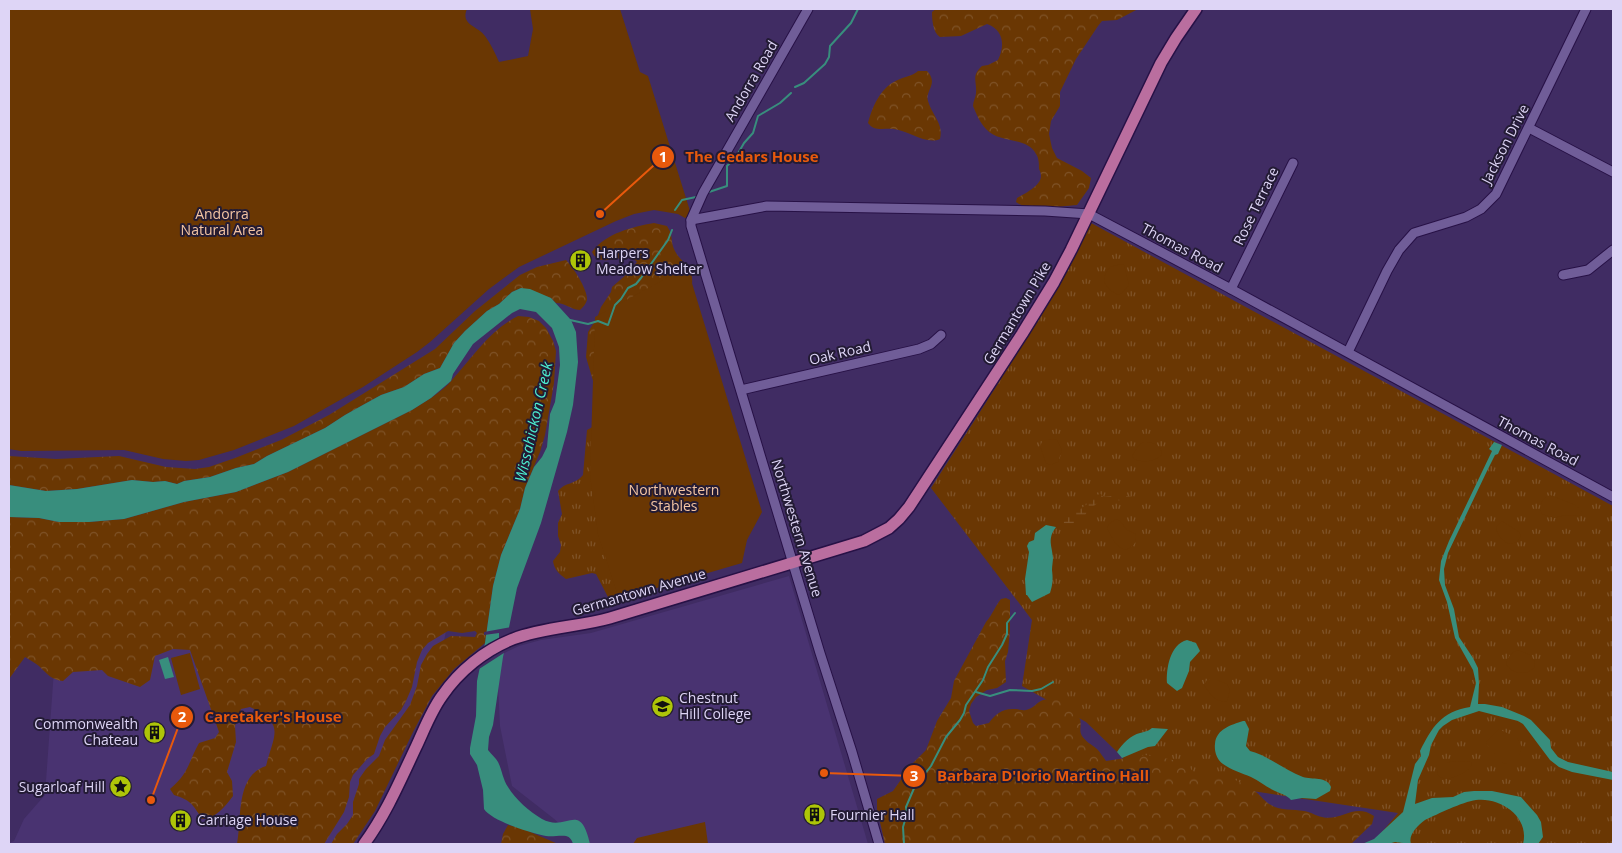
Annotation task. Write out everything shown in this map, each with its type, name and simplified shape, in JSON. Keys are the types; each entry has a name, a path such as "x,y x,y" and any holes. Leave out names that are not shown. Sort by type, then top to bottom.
{"main road":[{"name":"Germantown Pike","path":"792,563 871,539 889,528 899,519 954,440 1036,312 1089,214 1165,55 1196,9"},
{"name":"Germantown Avenue","path":"365,844 390,802 436,704 460,674 480,658 511,640 531,634 610,618 792,563"}],"street":[{"name":"Andorra Road","path":"691,220 708,185 808,9"},
{"name":"Jackson Drive","path":"1348,352 1387,271 1399,250 1414,233 1466,217 1481,209 1496,194 1586,9"},
{"path":"1529,128 1613,172"},
{"name":"Rose Terrace","path":"1231,289 1293,163"},
{"name":"Thomas Road","path":"691,220 774,206 1045,211 1089,214 1348,352 1613,497"},
{"name":"Northwestern Avenue","path":"691,220 691,230 879,844"},
{"path":"1564,275 1588,270 1613,250"},
{"name":"Oak Road","path":"741,390 918,349 932,344 942,335"}],"shaded area":[{"path":"521,288 530,289 551,298 571,320 576,332 578,362 573,405 567,432 541,523 517,588 503,657 488,750 498,762 508,787 523,805 537,816 551,822 577,820 582,823 590,844 573,844 571,839 566,836 546,836 531,832 512,826 488,813 484,809 483,790 477,765 470,754 476,716 477,681 485,643 493,586 501,555 520,509 525,488 534,467 547,447 550,414 555,402 560,365 559,347 552,328 536,312 520,309 512,313 473,344 453,374 451,381 431,398 412,410 288,472 236,492 184,502 124,519 59,522 39,518 9,517 9,485 46,491 77,489 132,480 165,481 177,484 210,477 254,464 325,428 381,395 404,387 424,374 440,368 454,343 465,331 487,311 499,304 512,292"},
{"path":"1494,442 1502,445 1487,471 1448,553 1444,569 1445,585 1454,609 1459,637 1478,668 1478,704 1502,707 1524,716 1531,720 1550,740 1551,748 1558,757 1568,762 1613,772 1613,780 1572,772 1559,767 1550,760 1523,724 1479,711 1452,720 1439,730 1431,745 1429,755 1418,780 1415,804 1432,798 1453,797 1464,792 1474,791 1492,791 1521,797 1541,822 1543,837 1538,844 1523,844 1524,834 1522,825 1518,817 1504,805 1485,800 1476,800 1464,803 1425,820 1412,834 1411,844 1395,842 1388,844 1362,844 1374,839 1403,812 1415,764 1421,756 1420,751 1433,728 1452,713 1470,707 1476,683 1473,670 1455,638 1447,602 1439,580 1441,561 1492,451 1489,449"},
{"path":"1046,525 1056,527 1051,539 1053,558 1052,587 1050,593 1032,602 1026,595 1025,579 1029,552 1027,546 1029,542 1034,540 1035,533"},
{"name":"Chestnut Hill College","path":"789,576 868,844 583,844 512,786 500,726 498,685 502,654 519,646 541,640 591,633"},
{"path":"291,590 449,616 442,651 349,844 9,844 14,841 24,819 45,795 54,670"},
{"path":"1187,640 1196,643 1200,651 1190,662 1189,671 1182,688 1177,691 1167,683 1168,664 1177,646"},
{"path":"168,657 174,677 165,679 159,660"},
{"path":"1245,721 1249,729 1246,746 1250,751 1264,756 1303,777 1326,781 1331,787 1330,791 1316,799 1302,798 1291,800 1223,764 1216,752 1216,739 1225,728"},
{"path":"1152,728 1168,729 1155,746 1122,758 1117,752 1130,738"}],"green space":[{"name":"Andorra Natural Area","path":"9,9 467,9 466,19 485,36 499,62 528,56 533,29 530,9 620,9 640,72 648,76 690,211 685,218 678,214 654,210 634,214 519,267 489,289 417,352 363,387 294,426 234,450 199,460 186,461 163,459 124,450 21,451 9,449"},
{"path":"936,9 1138,9 1117,20 1102,21 1076,59 1060,92 1060,106 1051,121 1049,134 1052,148 1057,158 1091,178 1089,188 1077,205 1037,208 1016,202 1017,198 1032,189 1040,180 1041,174 1037,156 1032,148 1020,142 992,134 982,124 973,106 976,95 975,79 977,73 982,66 998,60 1002,49 1000,34 987,24 961,36 940,37 934,29 933,22 932,12"},
{"path":"918,71 927,71 932,80 928,101 939,124 940,139 929,140 900,130 871,127 868,123 870,116 875,103 883,91 893,82"},
{"path":"654,223 667,226 674,249 691,272 692,284 596,391 586,357 588,332 612,287 637,262 627,258 601,260 592,252 605,240 620,232"},
{"path":"1091,223 1613,506 1613,844 1372,844 1398,813 1140,774 1086,722 1022,686 1032,620 931,488 994,390 1054,291"},
{"path":"566,260 580,279 587,296 586,303 580,310 556,303 551,298 521,288 512,292 465,331 454,343 440,368 424,374 404,387 381,395 325,428 254,464 210,477 177,484 165,481 132,480 77,489 46,491 9,485 9,456 56,459 119,456 166,467 195,469 209,467 281,440 329,415 435,349 475,311 520,275 537,267"},
{"path":"1124,265 1129,285 1118,295 1107,286 1104,280 1110,267"},
{"name":"Northwestern Stables","path":"687,267 762,512 747,540 742,563 619,599 598,534 590,475 595,317"},
{"path":"518,316 529,317 539,321 546,328 553,341 556,351 554,383 545,435 540,452 501,555 493,586 485,643 454,669 432,696 375,811 353,844 331,844 353,815 353,802 359,779 379,756 385,740 410,705 417,686 421,665 427,654 433,646 451,636 475,637 477,633 475,631 462,633 448,631 428,643 422,650 417,662 412,687 406,701 401,710 385,727 374,754 353,775 344,812 324,844 237,844 245,788 249,779 256,771 266,766 274,738 273,725 269,719 250,707 241,709 235,726 236,742 227,772 232,781 233,796 227,804 212,817 202,819 191,803 174,795 170,789 185,773 199,743 215,738 219,732 190,650 173,649 155,656 150,680 140,687 108,676 102,670 73,672 63,681 59,680 50,676 25,657 9,679 9,517 39,518 59,522 124,519 184,502 236,492 288,472 412,410 433,396 448,385 498,329"},
{"path":"598,424 671,578 609,599 596,574 592,573 566,579 557,571 553,561 560,552 561,545 558,536 558,523 562,514 558,491 583,475 587,430"},
{"path":"1048,439 1057,440 1062,450 1058,462 1050,465 1046,463 1040,446 1042,442"},
{"path":"1144,442 1156,444 1162,454 1156,459 1149,461 1134,459 1132,456 1138,446"},
{"path":"1120,490 1124,496 1133,497 1136,500 1103,501 1093,506 1074,524 1063,524 1066,518 1086,505 1095,495 1101,494 1103,497 1113,496 1115,491"},
{"path":"1550,495 1575,505 1582,511 1579,516 1565,515 1554,518 1542,514 1540,508 1542,503"},
{"path":"1116,519 1127,530 1136,534 1134,544 1126,550 1117,544 1107,528"},
{"path":"1502,521 1519,532 1521,536 1517,542 1510,544 1497,533 1496,527"},
{"path":"1006,598 1010,600 1010,630 1008,652 1005,661 1006,682 997,688 987,690 976,697 971,704 969,711 976,726 989,723 997,714 1003,711 1011,709 1026,710 1043,700 1059,700 1073,709 1080,720 1082,736 1097,749 1106,761 1145,755 1160,757 1189,766 1197,778 1219,774 1232,778 1249,787 1275,807 1309,812 1329,818 1354,811 1367,812 1374,816 1372,824 1351,844 885,844 877,809 877,799 893,791 912,764 926,750 937,721 951,698 954,681 997,604 1001,599"},
{"path":"1518,650 1530,655 1535,662 1534,668 1530,671 1523,673 1515,672 1506,664 1513,652"},
{"path":"190,653 200,689 181,695 171,658"},
{"path":"1207,680 1217,680 1227,684 1230,690 1227,701 1220,701 1211,695 1204,685"},
{"path":"1499,729 1517,738 1522,747 1519,755 1507,764 1503,763 1486,744"},
{"path":"1452,761 1471,762 1472,764 1465,772 1459,775 1447,778 1439,776 1437,771"},
{"path":"705,822 708,844 633,844 637,838"},
{"path":"508,825 521,828 558,844 501,844 503,834"}],"pier":[{"path":"512,627 507,651 476,671 481,648 499,638 499,633 484,635 484,632"}],"waterway":[{"path":"795,87 804,83 825,64 829,57 830,46 851,23 858,9"},
{"path":"709,192 727,186 727,166 753,133 758,116 780,103 791,93"},
{"path":"675,210 682,200 696,197"},
{"path":"570,320 588,324 598,321 608,325 615,305 628,288 636,284 641,278 668,240 672,230"},
{"path":"904,844 903,827 907,814 906,807 915,786 931,766 946,737 960,720 966,705 983,680 988,667 1002,645 1007,634 1007,623 1015,613"},
{"path":"976,692 990,696 1010,690 1032,691 1041,689 1053,682"}],"place":[{"name":"The Cedars House","path":"600,214"},
{"name":"Harpers Meadow Shelter","path":"580,261"},
{"name":"Chestnut Hill College","path":"663,706"},
{"name":"Commonwealth Chateau","path":"154,732"},
{"name":"Barbara D'Iorio Martino Hall","path":"824,773"},
{"name":"Sugarloaf Hill","path":"121,787"},
{"name":"Caretaker's House","path":"151,800"},
{"name":"Fournier Hall","path":"814,815"},
{"name":"Carriage House","path":"181,820"}],"water label":[{"name":"Wissahickon Creek","path":"534,422"}]}
